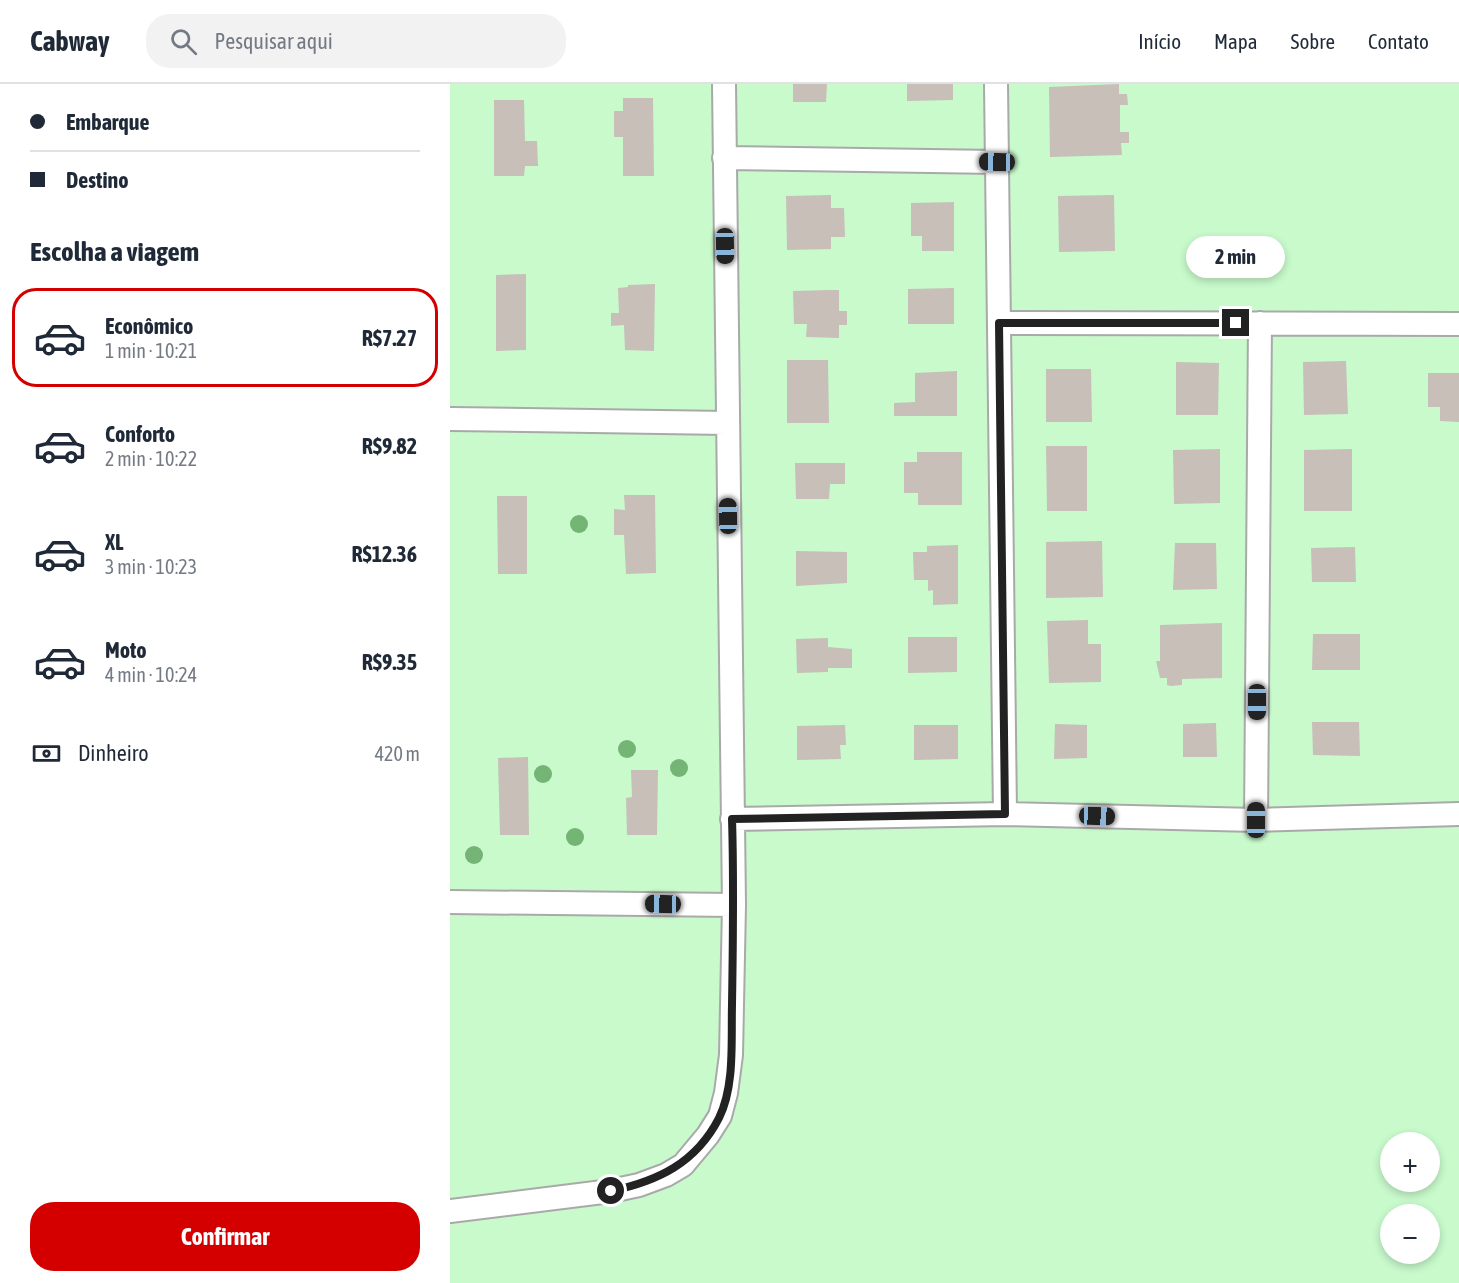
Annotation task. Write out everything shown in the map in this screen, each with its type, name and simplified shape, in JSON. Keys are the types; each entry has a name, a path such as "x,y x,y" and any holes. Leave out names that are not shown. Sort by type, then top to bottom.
{"street":[{"path":"450,1211 611,1191 639,1185 666,1175 697,1150 720,1116 726,1093 731,1055 734,905 724,84"},
{"path":"996,84 1005,814"},
{"path":"724,158 997,162"},
{"path":"999,323 1459,324"},
{"path":"1256,820 1260,323"},
{"path":"450,419 727,423"},
{"path":"732,819 1005,814 1256,820 1459,814"},
{"path":"450,902 734,905"}],"green space":[{"path":"450,84 1459,84 1459,1283 450,1283"}],"building":[{"path":"793,84 827,84 826,102 793,102"},
{"path":"907,84 953,84 953,100 907,101"},
{"path":"1119,84 1119,94 1127,94 1128,105 1120,105 1120,132 1129,132 1129,143 1121,143 1122,155 1050,157 1049,87"},
{"path":"623,98 653,98 654,176 623,176 623,137 614,137 614,111 623,111"},
{"path":"494,100 524,100 525,141 537,141 538,166 525,166 524,176 494,176"},
{"path":"831,195 831,208 844,208 845,237 831,237 831,249 787,250 786,196"},
{"path":"1114,195 1115,251 1059,252 1058,196"},
{"path":"954,202 954,251 922,251 922,236 911,236 911,203"},
{"path":"526,274 526,350 496,351 496,275"},
{"path":"655,284 654,351 625,350 624,325 611,326 611,313 619,313 618,288 628,287 628,285"},
{"path":"954,288 954,324 908,324 908,289"},
{"path":"839,290 839,311 847,311 847,325 839,325 839,338 806,337 807,324 794,324 793,291"},
{"path":"787,360 828,360 829,423 787,423"},
{"path":"1346,361 1348,414 1304,415 1303,362"},
{"path":"1176,362 1219,363 1218,415 1176,415"},
{"path":"1046,369 1091,369 1092,422 1046,422"},
{"path":"957,371 957,416 894,416 894,403 915,402 915,373"},
{"path":"1428,373 1459,373 1459,422 1440,421 1440,407 1428,407"},
{"path":"1046,446 1087,446 1087,511 1047,511"},
{"path":"1220,449 1220,503 1174,504 1173,450"},
{"path":"1352,449 1352,511 1304,511 1304,450"},
{"path":"917,452 962,452 962,505 918,505 918,493 904,493 904,462 917,462"},
{"path":"795,463 845,463 845,484 830,484 829,499 796,499"},
{"path":"624,495 655,495 656,573 626,574 624,535 614,535 614,509 625,510"},
{"path":"497,496 527,496 527,574 498,574"},
{"path":"1102,541 1103,597 1046,598 1046,542"},
{"path":"1175,543 1216,543 1217,589 1173,590"},
{"path":"958,545 958,604 933,605 933,590 928,591 928,580 914,580 913,552 927,552 927,546"},
{"path":"1355,547 1356,582 1312,582 1311,548"},
{"path":"796,551 847,552 847,583 796,586"},
{"path":"1088,620 1088,644 1101,644 1101,682 1049,683 1047,621"},
{"path":"1222,623 1222,678 1182,679 1182,685 1171,686 1167,685 1167,678 1160,678 1156,661 1160,661 1160,625"},
{"path":"1313,634 1360,634 1360,670 1312,670"},
{"path":"908,637 957,637 957,672 908,673"},
{"path":"828,638 828,647 852,649 852,668 828,668 828,672 797,673 796,639"},
{"path":"1312,722 1359,722 1360,756 1313,755"},
{"path":"1216,723 1217,757 1183,757 1183,724"},
{"path":"1055,724 1087,725 1087,758 1054,759"},
{"path":"845,725 846,745 840,745 841,759 797,760 797,726"},
{"path":"914,725 958,725 958,759 914,760"},
{"path":"528,757 529,835 500,835 498,758"},
{"path":"631,770 658,770 657,835 627,835 626,798 632,797"}],"route":[{"path":"611,1191 639,1185 666,1175 682,1164 697,1150 720,1116 726,1093 731,1055 734,905 732,819 1005,814 999,323 1236,323"}]}
